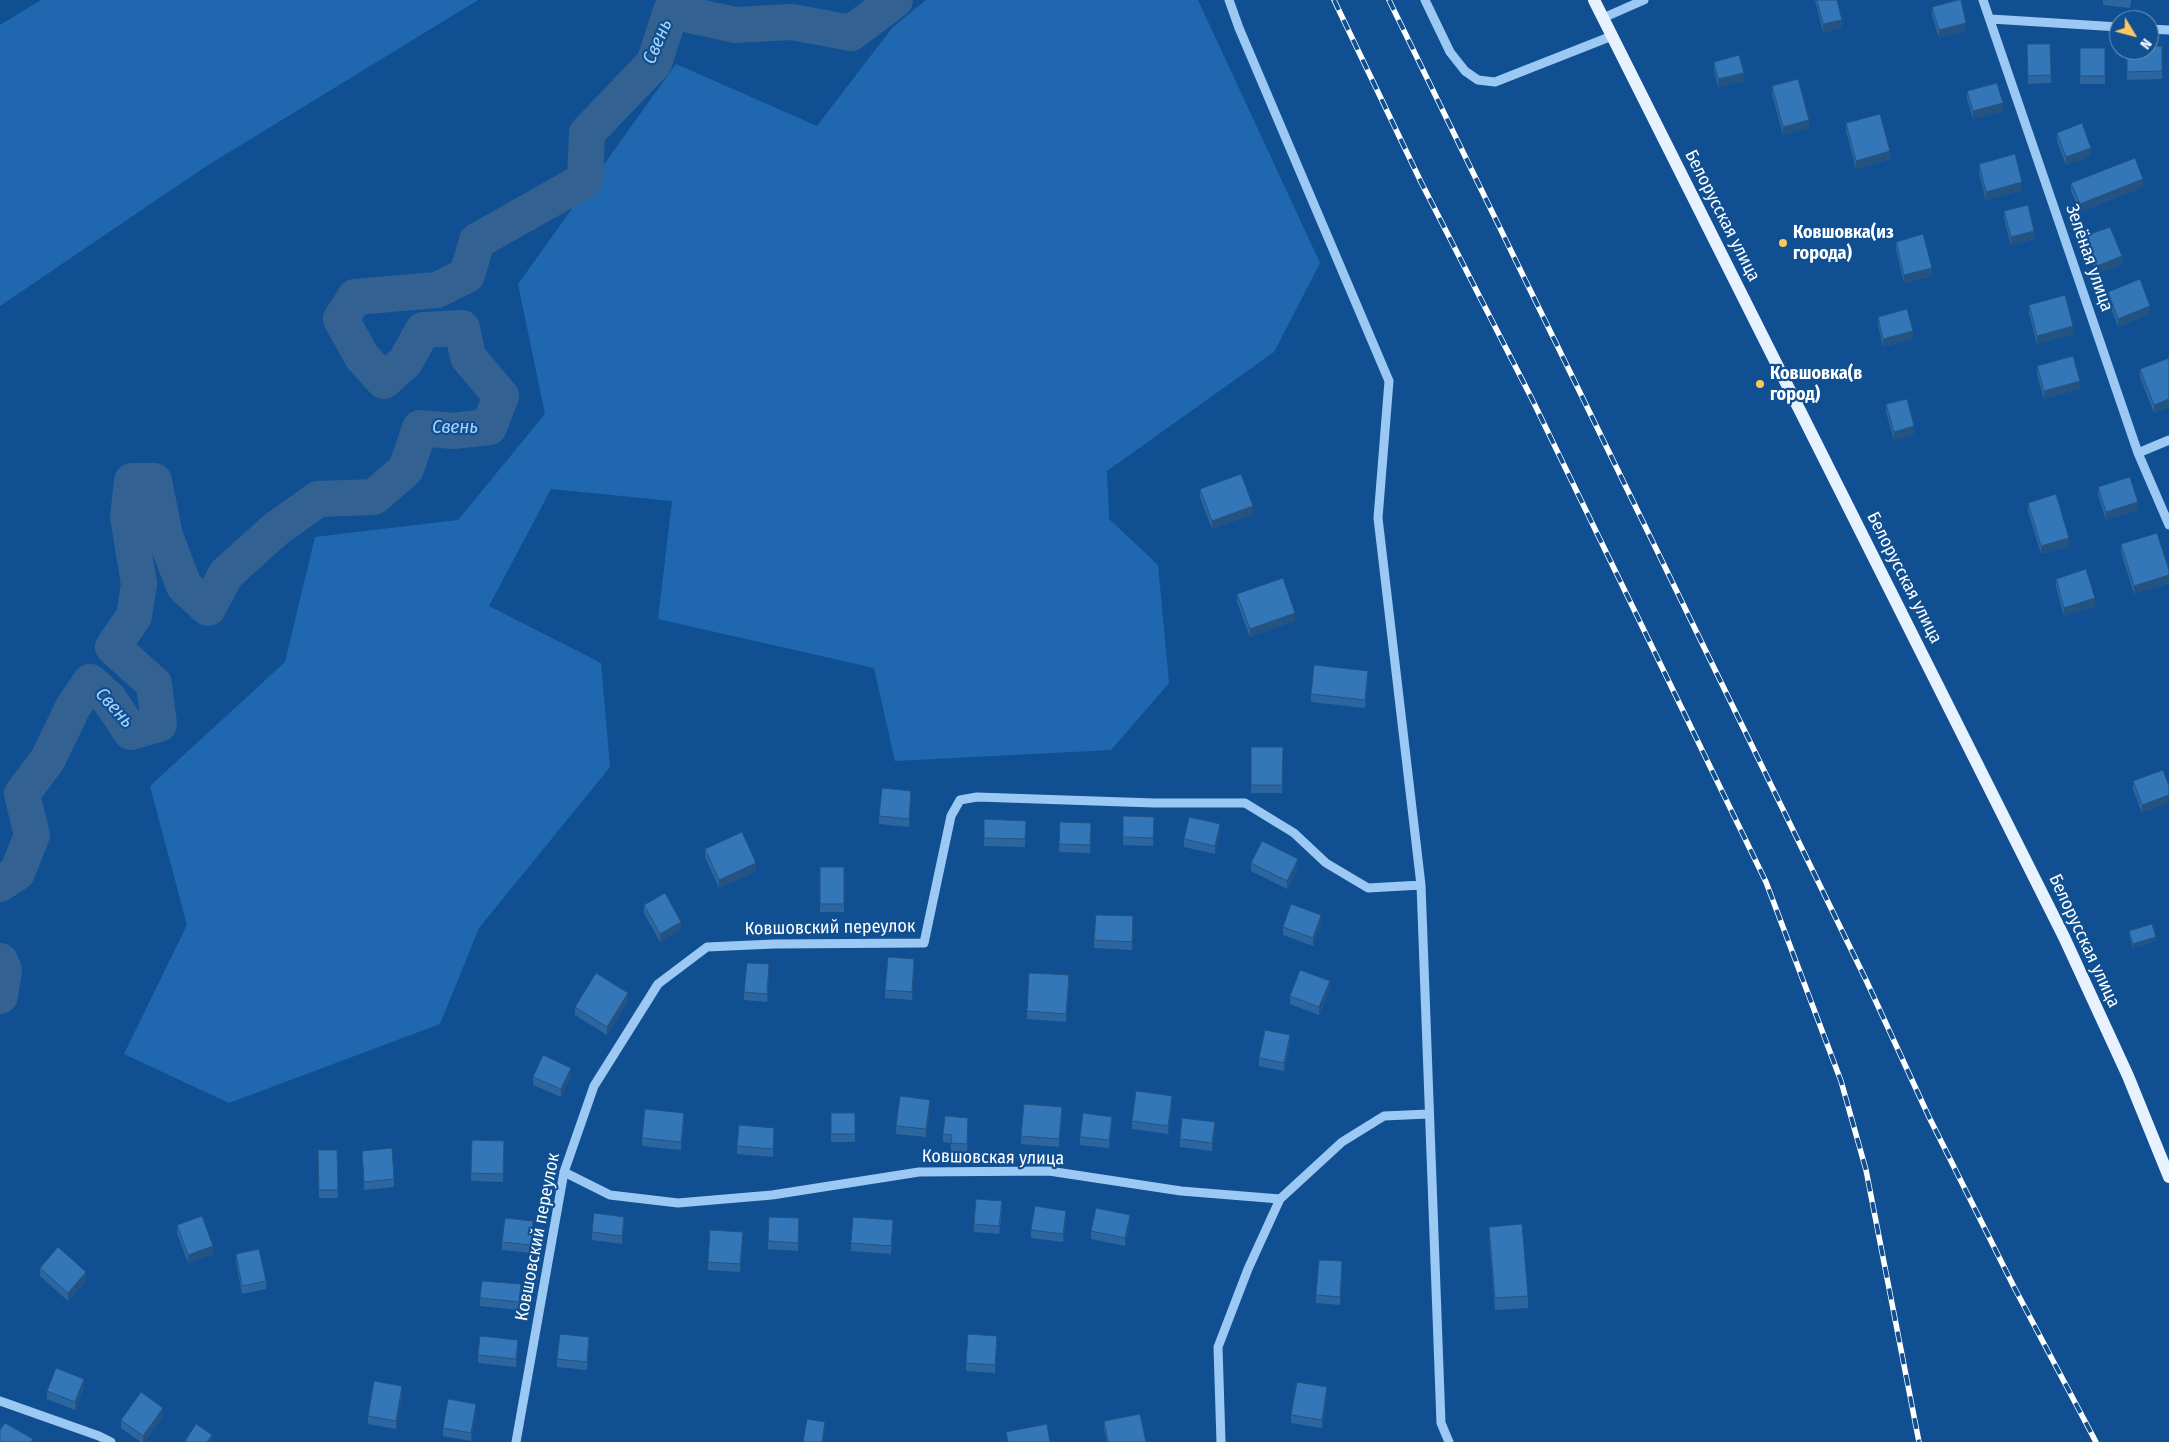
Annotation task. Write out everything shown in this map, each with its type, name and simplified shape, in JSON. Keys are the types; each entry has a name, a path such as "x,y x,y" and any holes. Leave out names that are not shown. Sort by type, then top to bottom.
{"main road":[{"name":"Белорусская улица","path":"1594,0 2064,937 2128,1076 2169,1177"}],"street":[{"path":"1229,0 1239,28 1389,381 1378,518 1421,885 1428,1114 1443,1442"},
{"path":"1425,0 1450,52 1465,71 1478,80 1495,82 1612,36"},
{"path":"1603,18 1644,0"},
{"name":"Зелёная улица","path":"1983,0 1992,19 2138,453 2169,525"},
{"path":"1992,19 2109,26"},
{"path":"2138,453 2169,440"},
{"name":"Ковшовский переулок","path":"516,1442 564,1172 594,1086 658,984 707,947 774,944 924,943 951,816 960,800 977,797 1154,803 1246,803 1294,833 1326,863 1368,888 1421,885"},
{"path":"1221,1442 1218,1347 1248,1269 1280,1199 1342,1142 1384,1116 1428,1114"},
{"name":"Ковшовская улица","path":"564,1172 610,1195 678,1203 772,1195 918,1172 1049,1172 1181,1191 1280,1199"},
{"path":"0,1401 100,1436 110,1442"},
{"path":"1441,1423 1449,1442"}],"shaded area":[{"path":"41,0 478,0 205,167 0,306 0,25"},
{"path":"926,0 1198,0 1320,263 1274,352 1107,471 1109,519 1158,565 1169,683 1111,750 895,761 874,668 658,619 672,501 551,489 489,606 601,663 610,767 479,928 440,1024 229,1103 124,1054 187,925 150,786 285,662 315,537 458,520 545,414 518,284 676,64 817,126 892,28"}],"building":[{"path":"1817,0 1837,0 1842,20 1823,24"},
{"path":"1961,0 1966,23 1939,30 1932,7"},
{"path":"2027,44 2050,44 2051,75 2028,76"},
{"path":"2159,46 2162,46 2162,71 2127,72 2127,60 2159,60"},
{"path":"2080,48 2105,48 2105,76 2080,76"},
{"path":"1739,55 1744,73 1718,79 1714,62"},
{"path":"1798,79 1809,120 1783,127 1772,86"},
{"path":"1997,83 2003,103 1973,111 1967,91"},
{"path":"1880,114 1890,151 1856,161 1846,123"},
{"path":"2082,123 2091,148 2066,157 2057,133"},
{"path":"2015,154 2022,182 1986,192 1979,164"},
{"path":"2135,158 2143,179 2080,204 2071,183"},
{"path":"2028,205 2034,231 2011,237 2004,211"},
{"path":"2110,227 2122,256 2097,266 2085,236"},
{"path":"1923,234 1932,268 1904,275 1896,242"},
{"path":"2140,279 2150,306 2118,319 2108,292"},
{"path":"2065,295 2073,326 2037,336 2029,305"},
{"path":"1907,309 1913,331 1883,339 1878,317"},
{"path":"2073,356 2080,381 2044,391 2037,366"},
{"path":"2169,358 2169,399 2154,405 2140,369"},
{"path":"1907,399 1914,426 1894,432 1886,404"},
{"path":"1241,474 1253,506 1212,521 1200,489"},
{"path":"2130,477 2138,502 2106,512 2098,487"},
{"path":"2056,494 2069,538 2041,546 2028,503"},
{"path":"2157,533 2169,575 2134,586 2121,544"},
{"path":"2086,569 2095,598 2064,608 2056,579"},
{"path":"1283,578 1295,613 1250,629 1237,594"},
{"path":"1314,665 1368,671 1365,700 1311,694"},
{"path":"1251,747 1283,747 1282,785 1251,785"},
{"path":"2163,770 2169,786 2169,795 2142,805 2133,781"},
{"path":"882,788 911,791 909,819 879,816"},
{"path":"1123,816 1154,817 1153,838 1123,837"},
{"path":"1189,817 1220,824 1215,846 1184,839"},
{"path":"984,819 1026,821 1025,839 984,838"},
{"path":"1060,822 1091,823 1090,845 1059,844"},
{"path":"742,832 756,863 719,880 705,849"},
{"path":"1262,841 1298,859 1287,881 1251,863"},
{"path":"820,867 844,867 844,904 820,904"},
{"path":"665,893 681,922 660,934 644,905"},
{"path":"1291,904 1321,915 1313,938 1283,927"},
{"path":"1096,915 1133,916 1132,942 1094,940"},
{"path":"2152,924 2156,937 2133,944 2129,931"},
{"path":"888,957 914,959 912,992 885,990"},
{"path":"747,963 769,964 767,994 744,992"},
{"path":"1300,970 1330,981 1319,1007 1290,996"},
{"path":"596,973 628,993 607,1027 575,1007"},
{"path":"1029,973 1069,975 1066,1014 1027,1011"},
{"path":"1265,1030 1290,1035 1284,1063 1259,1058"},
{"path":"543,1055 571,1068 561,1089 533,1077"},
{"path":"1136,1091 1172,1096 1168,1126 1132,1121"},
{"path":"900,1096 930,1100 926,1129 896,1126"},
{"path":"1024,1104 1062,1107 1059,1139 1021,1136"},
{"path":"645,1109 684,1113 681,1142 642,1138"},
{"path":"831,1113 855,1113 855,1134 831,1134"},
{"path":"1083,1113 1112,1117 1109,1140 1080,1137"},
{"path":"945,1116 968,1118 967,1144 951,1143 952,1135 943,1134"},
{"path":"1182,1118 1215,1122 1212,1143 1180,1139"},
{"path":"739,1125 774,1128 773,1149 737,1146"},
{"path":"472,1140 504,1141 503,1174 471,1173"},
{"path":"392,1148 394,1179 364,1182 362,1151"},
{"path":"318,1150 337,1150 338,1190 319,1190"},
{"path":"976,1199 1002,1201 999,1226 974,1224"},
{"path":"1035,1206 1066,1211 1063,1234 1031,1230"},
{"path":"1096,1208 1130,1215 1125,1238 1091,1231"},
{"path":"594,1213 624,1217 622,1236 592,1232"},
{"path":"202,1216 213,1246 188,1255 177,1225"},
{"path":"769,1217 799,1218 798,1243 768,1241"},
{"path":"853,1217 893,1220 891,1246 851,1243"},
{"path":"505,1218 533,1221 531,1245 502,1242"},
{"path":"1522,1224 1528,1296 1495,1298 1489,1227"},
{"path":"710,1230 743,1232 740,1264 708,1262"},
{"path":"58,1247 86,1272 68,1293 40,1268"},
{"path":"259,1249 266,1281 242,1286 236,1254"},
{"path":"1319,1260 1342,1261 1340,1297 1316,1295"},
{"path":"482,1281 521,1284 519,1302 480,1298"},
{"path":"560,1334 589,1337 587,1362 557,1359"},
{"path":"968,1334 997,1336 995,1365 966,1363"},
{"path":"480,1336 518,1340 516,1359 478,1355"},
{"path":"56,1368 84,1379 75,1402 47,1391"},
{"path":"374,1381 402,1386 396,1421 368,1416"},
{"path":"1297,1382 1327,1387 1322,1420 1291,1415"},
{"path":"141,1392 163,1408 143,1436 121,1420"},
{"path":"448,1399 476,1404 471,1433 443,1428"},
{"path":"1140,1414 1146,1442 1108,1442 1104,1421"},
{"path":"807,1419 825,1422 822,1442 803,1442"},
{"path":"5,1423 33,1439 31,1442 0,1442 0,1430"},
{"path":"196,1424 212,1435 207,1442 185,1441"},
{"path":"1047,1424 1050,1442 1008,1442 1006,1432"}],"waterway":[{"name":"Свень","path":"0,884 17,873 32,835 22,794 48,759 73,707 90,682 109,699 131,732 159,724 154,684 113,647 134,616 139,584 128,517 132,481 154,481 165,536 184,586 208,608 226,574 276,529 318,499 374,497 406,469 420,428 453,431 489,427 501,396 468,357 462,328 423,330 405,362 384,381 362,357 341,319 355,297 437,290 467,275 477,241 585,180 587,133 654,63 671,11 735,25 792,22 851,33 895,0"},
{"name":"Свень","path":"0,961 4,970 0,996"}],"railway":[{"path":"1334,0 1421,182 1531,397 1766,882 1841,1081 1866,1170 1919,1442"},
{"path":"1389,0 1866,980 1929,1117 2014,1287 2096,1442"}],"place":[{"name":"Ковшовка(из города)","path":"1783,243"},
{"name":"Ковшовка(в город)","path":"1760,384"}]}
